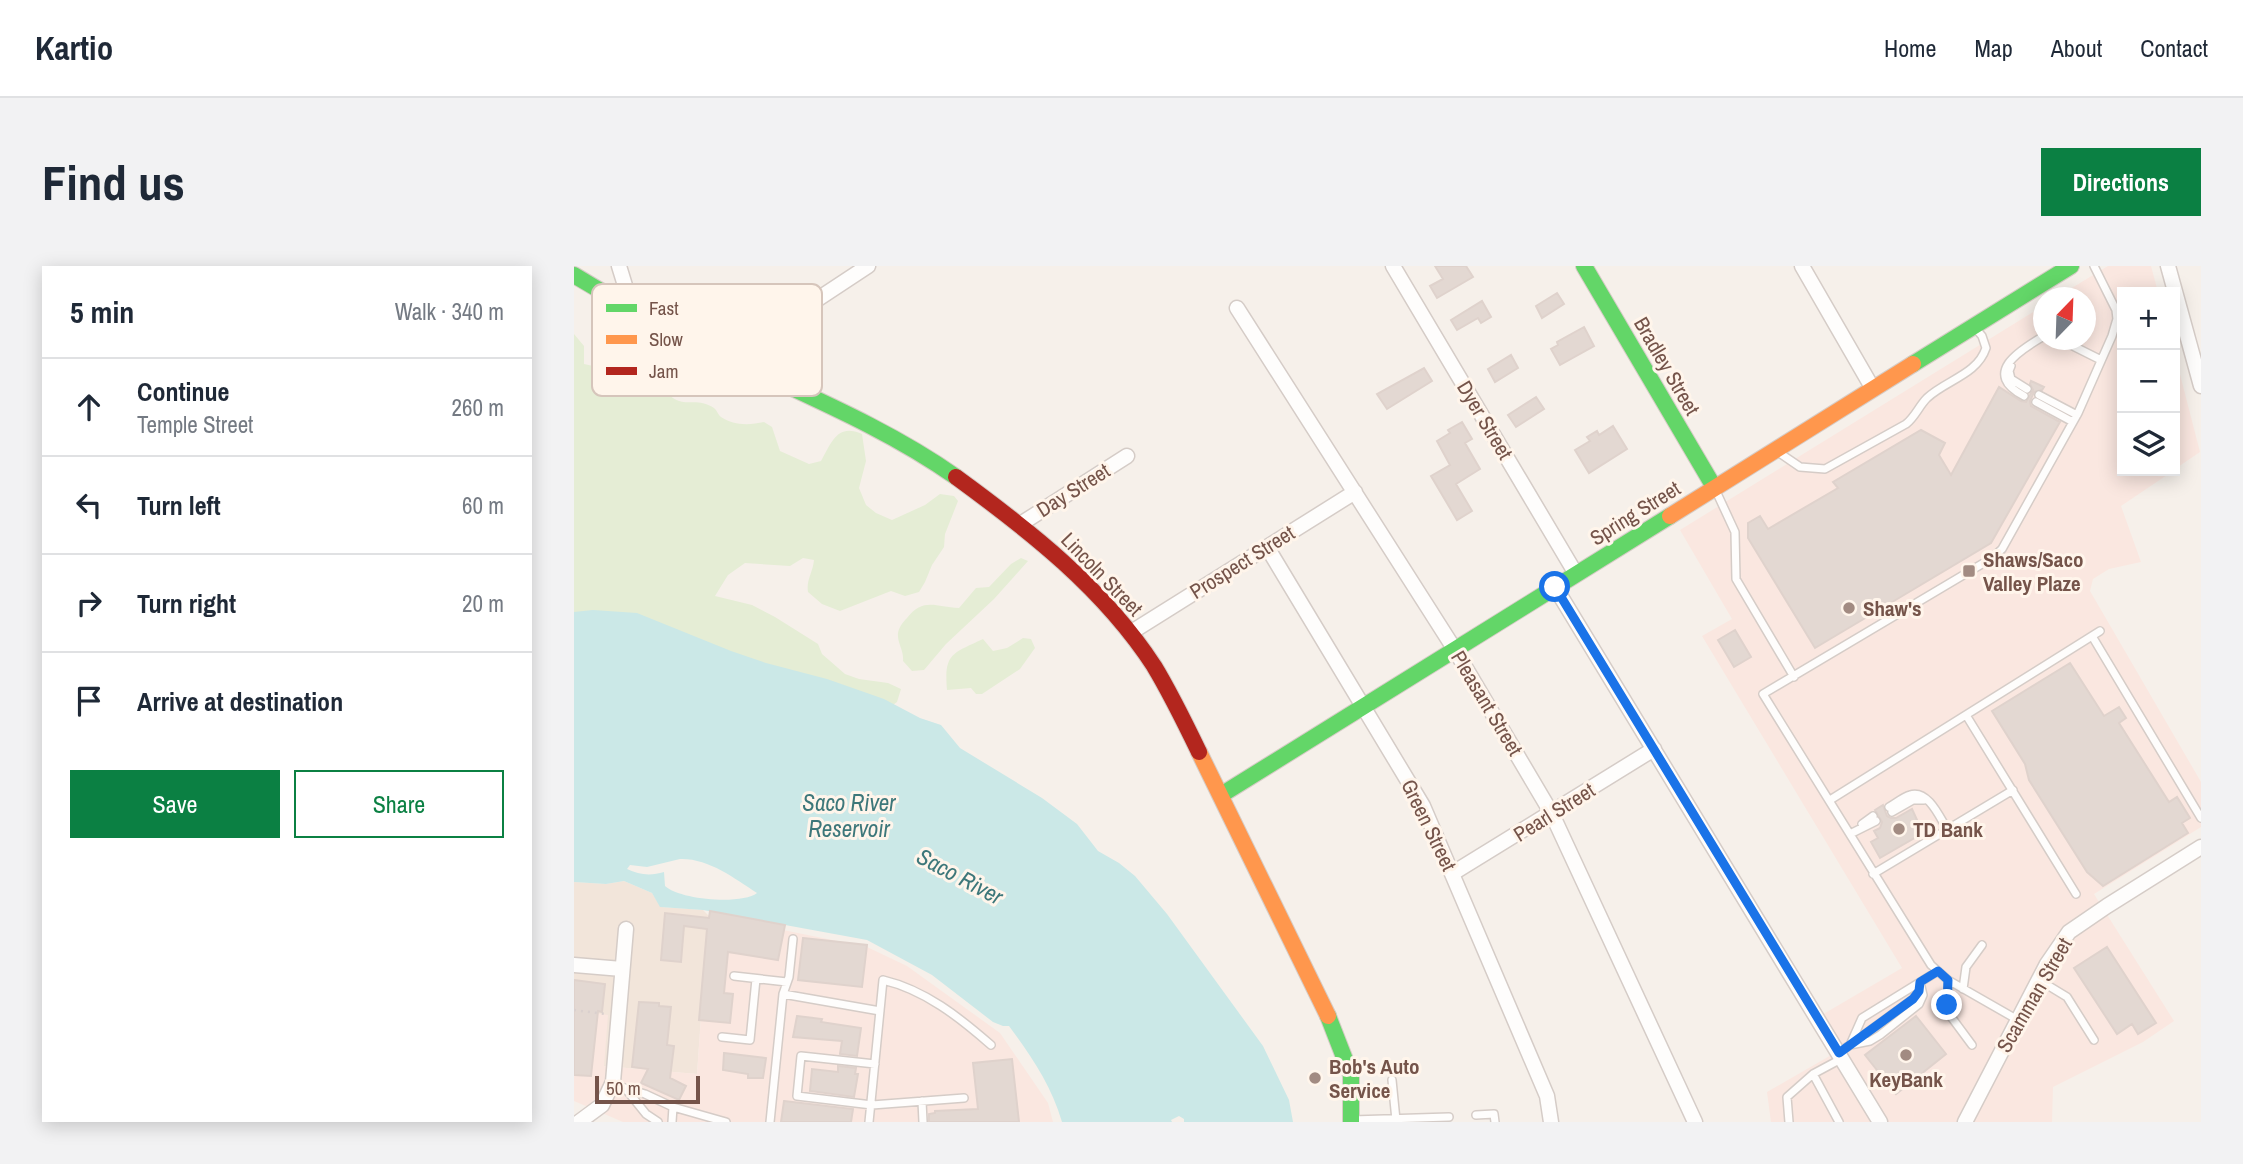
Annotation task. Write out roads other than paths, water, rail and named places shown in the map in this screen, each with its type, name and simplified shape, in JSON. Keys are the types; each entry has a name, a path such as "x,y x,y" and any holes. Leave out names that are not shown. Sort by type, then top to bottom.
{"street":[{"path":"619,266 625,284"},
{"path":"822,296 868,266"},
{"name":"Dyer Street","path":"1393,266 1576,574"},
{"name":"Bradley Street","path":"1584,266 1714,487"},
{"path":"1802,266 1873,389"},
{"name":"Spring Street","path":"1221,795 2071,266"},
{"path":"2168,266 2201,386"},
{"name":"Lincoln Street","path":"574,275 592,286"},
{"name":"Pleasant Street","path":"1237,308 1455,650 1552,814 1695,1122"},
{"name":"Lincoln Street","path":"806,396 907,445 963,482 1074,570 1111,608 1130,633 1164,682 1343,1051 1352,1083 1351,1121"},
{"name":"Day Street","path":"1019,525 1127,456"},
{"name":"Prospect Street","path":"1130,633 1355,492"},
{"name":"Green Street","path":"1267,547 1423,806 1547,1096 1551,1122"},
{"path":"1555,587 1844,1052 1880,1122"},
{"name":"Pearl Street","path":"1453,873 1654,749"},
{"name":"Scamman Street","path":"1965,1122 2053,954 2069,932 2201,847"},
{"path":"579,1122 602,1105 619,1087 619,1015 626,929"},
{"path":"574,965 622,969"}],"lane":[{"path":"2018,1020 1948,980 1915,942 1873,874 1852,833 1763,694 2002,550 2075,418 2112,336 2117,314 2094,266"},
{"path":"1775,450 1800,467 1825,469 1906,424 1928,398 1979,361 1986,348 1982,336 1974,326"},
{"path":"2025,393 2011,379 2009,371 2024,348 2033,342"},
{"path":"2082,350 2101,360"},
{"path":"2037,399 2075,418"},
{"path":"1714,487 1735,532 1736,579 1794,677"},
{"path":"1829,800 2100,631"},
{"path":"2092,636 2201,818"},
{"path":"1966,715 2076,894"},
{"path":"1873,874 2012,790"},
{"path":"1891,809 1923,799 1931,803 1947,830"},
{"path":"1852,833 1875,818"},
{"path":"769,1122 783,994 793,939"},
{"path":"1963,989 1963,978 1969,960 1982,945"},
{"path":"1844,1052 1862,1018 1938,971"},
{"path":"734,976 787,982"},
{"path":"722,1037 750,1040 755,979"},
{"path":"869,1122 883,980 902,985 954,1013 991,1045"},
{"path":"1948,980 1949,1014 1972,1045"},
{"path":"2039,980 2067,997 2094,1040"},
{"path":"1791,1122 1787,1097 1913,999 1919,991 1920,982"},
{"path":"783,994 880,1011"},
{"path":"875,1064 801,1056 797,1096 872,1105 964,1098"},
{"path":"1814,1074 1839,1122"},
{"path":"1392,1080 1396,1120"},
{"path":"619,1087 645,1094 673,1107 726,1122"},
{"path":"619,1087 657,1122"},
{"path":"922,1101 923,1122"},
{"path":"672,1122 673,1107"},
{"path":"1476,1115 1494,1114 1495,1122"},
{"path":"1351,1121 1429,1120 1449,1117"},
{"path":"1546,1122 1551,1122"}],"water":[{"name":"Saco River Reservoir","path":"593,610 637,613 731,651 884,699 920,718 941,725 960,748 1042,798 1077,824 1098,851 1135,876 1167,914 1263,1046 1289,1100 1293,1122 1184,1122 1179,1116 1171,1120 1172,1122 1062,1122 1040,1072 1009,1026 993,1022 932,975 867,940 703,910 660,907 652,893 624,881 606,884 574,882 574,612","holes":["680,859 711,865 757,893 738,899 697,898 665,886 664,872 645,874 627,869 630,865 647,867"]}],"place":[{"name":"Shaws/Saco Valley Plaze","path":"1969,571"},
{"name":"Shaw's","path":"1849,608"},
{"name":"TD Bank","path":"1899,829"},
{"name":"KeyBank","path":"1906,1055"},
{"name":"Bob's Auto Service","path":"1315,1078"}],"water label":[{"name":"Saco River","path":"960,876"}]}
